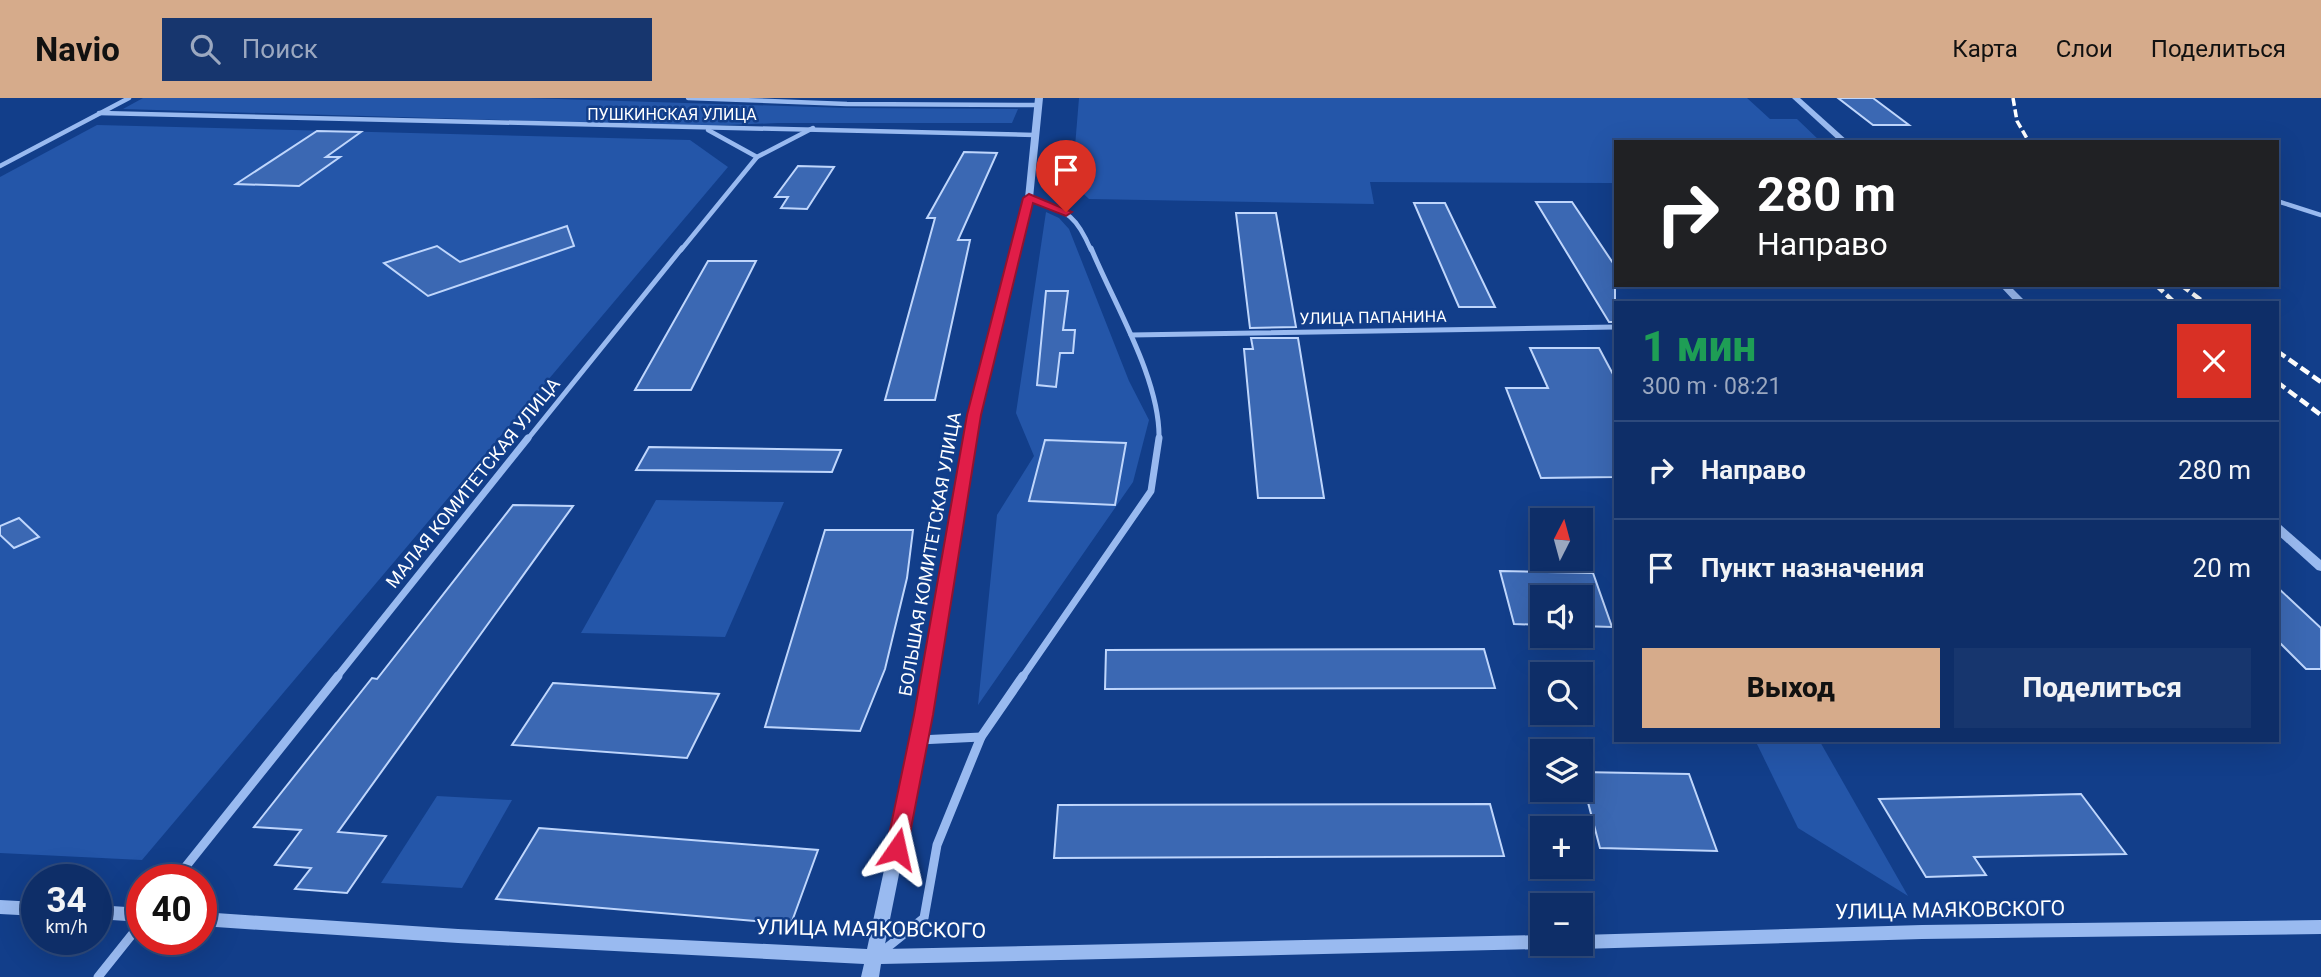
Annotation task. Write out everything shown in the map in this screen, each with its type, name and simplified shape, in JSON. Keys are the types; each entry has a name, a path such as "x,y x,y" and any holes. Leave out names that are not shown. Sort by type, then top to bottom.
{"street":[{"path":"0,166 129,98"},
{"name":"ПУШКИНСКАЯ УЛИЦА","path":"688,98 847,104 1039,101"},
{"path":"1796,98 1843,140"},
{"name":"БОЛЬШАЯ КОМИТЕТСКАЯ УЛИЦА","path":"870,977 919,740 974,415 1029,198 1039,101"},
{"name":"ПУШКИНСКАЯ УЛИЦА","path":"99,113 1034,135"},
{"name":"МАЛАЯ КОМИТЕТСКАЯ УЛИЦА","path":"188,864 757,157 813,128"},
{"path":"708,129 757,157"},
{"path":"875,957 924,918 937,845 981,737 1151,491 1159,442 1160,416 1131,335 1105,283 1081,225 1066,212 1029,198"},
{"path":"2279,202 2321,215"},
{"path":"2005,287 2020,301"},
{"name":"УЛИЦА ПАПАНИНА","path":"1131,335 1614,327"},
{"path":"2279,530 2321,567"},
{"path":"919,740 981,737"},
{"path":"0,907 21,908"},
{"name":"УЛИЦА МАЯКОВСКОГО","path":"217,920 458,936 875,957 1530,942"},
{"name":"УЛИЦА МАЯКОВСКОГО","path":"1593,942 1922,932 2321,927"},
{"path":"98,977 126,942"}],"shaded area":[{"path":"143,98 528,98 848,108 1018,109 1012,123 778,123 702,126 123,109"},
{"path":"1079,98 1747,98 1770,119 1797,119 1819,140 1614,140 1614,183 1370,182 1374,204 1089,199 1072,183"},
{"path":"97,125 690,140 728,167 142,860 0,853 0,177"},
{"path":"1046,212 1059,218 1069,229 1129,381 1149,420 1133,482 978,705 997,515 1034,456 1016,413"},
{"path":"656,500 784,502 725,637 581,633"},
{"path":"1756,742 1820,742 1908,896 1798,828"},
{"path":"437,796 512,800 462,888 381,883"}],"building":[{"path":"1838,98 1873,98 1909,125 1873,125"},
{"path":"317,131 361,132 326,157 340,157 299,186 236,184"},
{"path":"964,152 997,153 958,240 970,240 935,400 885,400 935,218 927,218"},
{"path":"798,166 834,167 807,209 781,208 788,197 775,197"},
{"path":"1536,202 1572,202 1614,265 1614,322 1609,322"},
{"path":"1414,203 1445,203 1495,307 1459,307"},
{"path":"1236,213 1276,213 1296,327 1250,328"},
{"path":"567,226 574,246 428,296 384,263 437,246 460,262"},
{"path":"708,261 756,261 691,390 635,390"},
{"path":"1046,291 1068,291 1063,330 1075,330 1073,353 1060,353 1056,387 1037,385"},
{"path":"1251,338 1298,338 1324,498 1258,498 1244,349 1253,349"},
{"path":"1530,348 1599,348 1614,376 1614,477 1541,478 1506,388 1548,388"},
{"path":"1045,440 1126,443 1115,505 1029,501"},
{"path":"649,447 841,450 832,472 636,470"},
{"path":"513,505 573,506 338,832 386,836 347,893 295,889 311,868 275,865 301,830 254,827 372,678 377,679"},
{"path":"19,518 39,537 14,548 0,535 0,526"},
{"path":"825,530 913,530 907,578 885,669 860,731 765,727"},
{"path":"1500,571 1593,573 1612,627 1593,626 1593,585 1530,585 1530,625 1514,624"},
{"path":"2279,589 2321,628 2321,669 2306,669 2279,642"},
{"path":"1484,649 1495,688 1105,689 1106,650"},
{"path":"553,683 719,694 687,758 512,745"},
{"path":"1593,772 1689,774 1717,851 1600,848 1588,802 1593,802"},
{"path":"2081,794 2126,854 1974,857 1986,875 1926,877 1879,799"},
{"path":"1490,804 1504,856 1054,858 1058,805"},
{"path":"539,828 818,850 791,924 496,899"}],"railway":[{"path":"2013,98 2017,121 2028,140"},
{"path":"2158,287 2173,301"},
{"path":"2184,287 2202,301"},
{"path":"2279,352 2321,382"},
{"path":"2279,384 2321,415"}],"route":[{"path":"897,849 924,715 974,415 1029,198 1066,212"}]}
